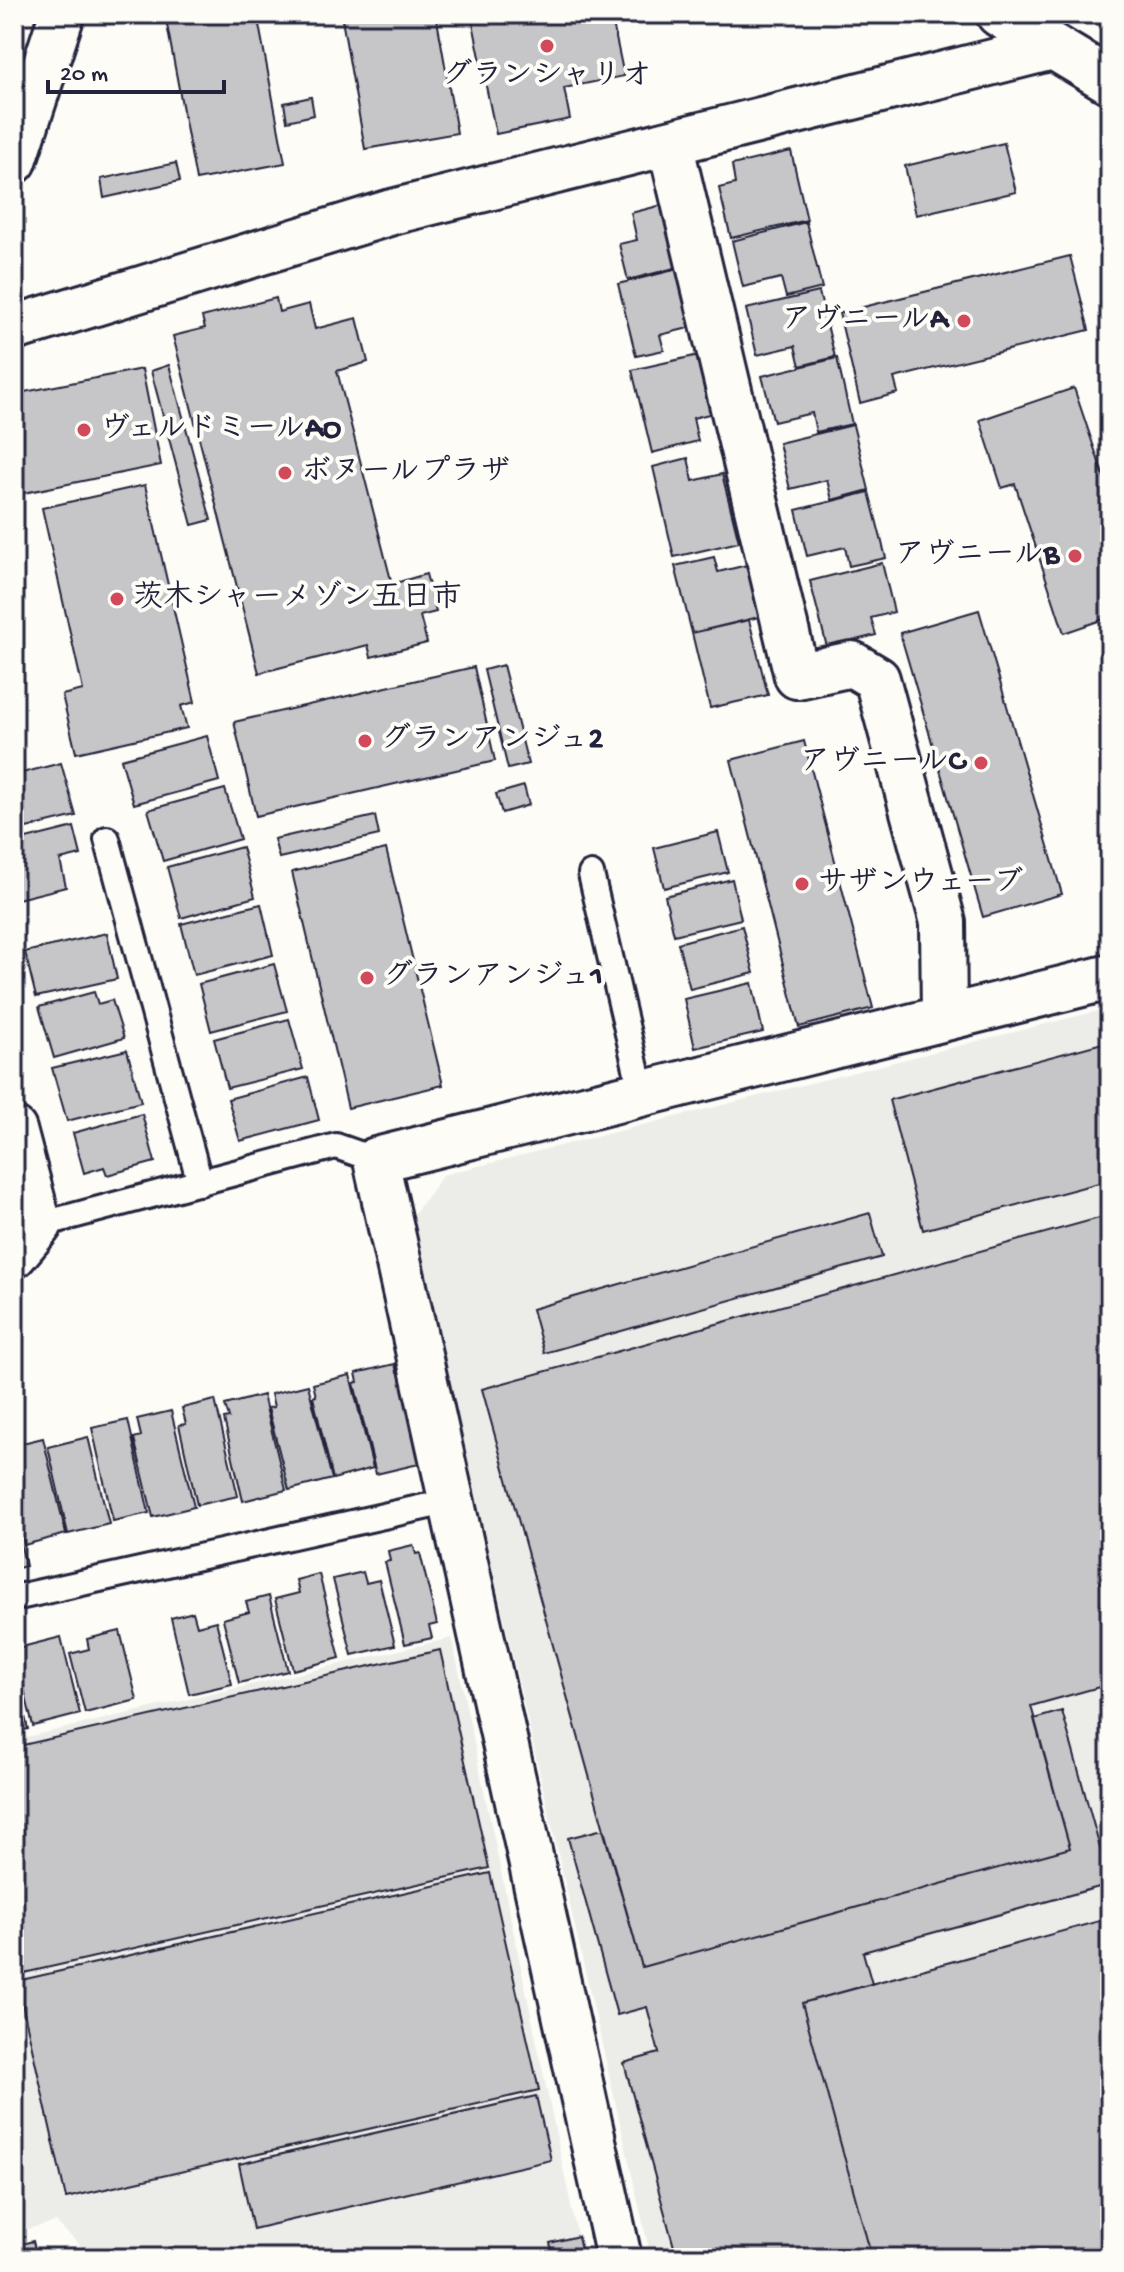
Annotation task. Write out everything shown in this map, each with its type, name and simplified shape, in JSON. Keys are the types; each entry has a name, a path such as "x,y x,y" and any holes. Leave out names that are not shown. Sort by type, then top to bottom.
{"street":[{"path":"14,161 62,14"},
{"path":"999,14 1110,81"},
{"path":"14,328 392,212 1053,47"},
{"path":"670,143 797,676 852,664 877,679 943,922 944,1018"},
{"path":"619,2258 376,1160 1110,977"},
{"path":"14,1130 26,1240"}],"lane":[{"path":"107,839 200,1183"},
{"path":"591,874 642,1094"},
{"path":"26,1240 200,1183 336,1146 376,1160"},
{"path":"14,1598 451,1501"}],"shaded area":[{"path":"1110,1008 1110,2258 651,2258 412,1217 443,1175"},
{"path":"452,1638 582,2258 84,2258 83,2248 56,2222 14,2232 14,1740"}],"building":[{"path":"165,14 257,14 285,163 196,180"},
{"path":"341,14 436,14 457,133 365,149"},
{"name":"グランシャリオ","path":"471,14 611,14 624,76 564,88 570,119 496,134"},
{"path":"311,97 314,115 287,121 284,103"},
{"path":"1004,143 1016,192 916,215 905,166"},
{"path":"791,151 807,220 731,238 719,188 735,184 732,165"},
{"path":"176,163 180,181 104,198 101,179"},
{"path":"670,203 686,265 628,280 619,244 637,240 631,213"},
{"path":"806,222 822,288 786,297 781,278 743,287 732,241"},
{"name":"アヴニールA","path":"1070,256 1089,330 894,378 898,393 860,403 839,313"},
{"path":"682,268 697,326 660,335 664,350 636,356 618,284"},
{"path":"819,292 835,357 800,366 795,346 757,355 746,309"},
{"name":"ボヌールプラザ","path":"276,298 279,312 309,304 315,329 357,318 368,362 337,371 392,584 426,574 436,612 420,616 427,643 371,657 368,645 259,673 173,336 205,328 202,317"},
{"path":"699,355 713,413 693,418 698,441 652,453 632,370"},
{"path":"837,358 852,424 816,432 812,413 774,422 762,376"},
{"path":"169,365 211,520 192,525 151,371"},
{"name":"ヴェルドミールAO","path":"142,369 161,465 14,495 14,394"},
{"name":"アヴニールB","path":"1074,388 1110,495 1110,617 1064,633 1015,484 1002,488 980,420"},
{"path":"853,425 869,490 832,500 827,480 790,489 779,443"},
{"path":"688,458 693,481 722,474 739,542 674,557 653,467"},
{"name":"茨木シャーメゾン五日市","path":"145,485 195,702 181,706 187,728 76,753 62,695 83,690 42,508"},
{"path":"869,492 886,558 849,566 845,547 807,556 796,510"},
{"path":"714,557 718,572 747,565 759,617 692,633 675,566"},
{"path":"882,563 894,612 871,618 876,635 827,647 810,581"},
{"name":"アヴニールC","path":"979,610 1062,894 983,917 900,633"},
{"path":"749,620 768,695 710,708 692,633"},
{"path":"503,665 528,764 508,769 484,670"},
{"name":"グランアンジュ2","path":"474,667 495,761 256,816 234,722"},
{"path":"207,736 219,781 134,804 121,759"},
{"name":"サザンウェーブ","path":"804,741 873,1008 799,1027 731,760"},
{"path":"61,763 76,816 14,831 14,775"},
{"path":"524,786 529,805 502,813 496,794"},
{"path":"225,789 240,839 163,861 148,810"},
{"path":"375,816 379,835 279,858 274,839"},
{"path":"74,827 81,855 60,860 66,887 14,900 14,842"},
{"path":"718,832 728,872 664,888 654,848"},
{"path":"242,847 255,897 181,918 167,867"},
{"name":"グランアンジュ1","path":"386,849 443,1085 348,1108 292,872"},
{"path":"732,879 741,919 674,935 665,896"},
{"path":"261,904 273,955 194,975 181,924"},
{"path":"742,926 754,973 690,989 678,943"},
{"path":"107,933 117,979 36,997 25,952"},
{"path":"274,964 287,1011 211,1031 199,984"},
{"path":"752,983 763,1032 695,1048 684,999"},
{"path":"94,992 98,1004 112,1000 124,1038 54,1058 39,1007"},
{"path":"289,1019 303,1069 227,1088 214,1039"},
{"path":"1110,1041 1110,1180 923,1230 889,1100"},
{"path":"127,1050 141,1102 67,1121 52,1068"},
{"path":"308,1077 319,1120 240,1141 228,1099"},
{"path":"142,1114 155,1162 107,1175 104,1167 84,1173 73,1133"},
{"path":"870,1213 882,1257 544,1353 532,1309"},
{"path":"1110,1215 1110,1684 1031,1706 1070,1848 642,1967 482,1389"},
{"path":"395,1364 397,1372 401,1371 423,1463 376,1474 354,1383 358,1382 356,1373"},
{"path":"350,1375 373,1468 333,1479 313,1397 316,1396 313,1384"},
{"path":"308,1385 332,1479 289,1490 268,1408 274,1407 271,1394"},
{"path":"263,1395 286,1490 243,1501 224,1419 229,1418 225,1405"},
{"path":"215,1400 238,1496 197,1505 179,1425 186,1424 182,1408"},
{"path":"171,1411 194,1507 153,1517 134,1438 141,1436 137,1419"},
{"path":"128,1420 149,1513 113,1521 92,1428"},
{"path":"88,1437 109,1524 68,1534 48,1447"},
{"path":"43,1438 66,1534 24,1545 14,1504 14,1445"},
{"path":"14,1518 26,1566 14,1569"},
{"path":"413,1545 416,1554 420,1553 437,1624 429,1626 432,1638 405,1644 385,1562 390,1561 388,1551"},
{"path":"363,1572 366,1583 379,1580 395,1645 352,1655 333,1579"},
{"path":"319,1574 340,1658 293,1670 275,1599 299,1593 296,1580"},
{"path":"269,1596 288,1671 239,1683 223,1619 249,1612 246,1602"},
{"path":"193,1612 197,1626 216,1621 232,1684 189,1694 171,1618"},
{"path":"120,1631 137,1700 85,1713 70,1654 89,1649 87,1639"},
{"path":"61,1637 80,1714 33,1726 14,1649"},
{"path":"440,1650 489,1868 15,1975 14,1747"},
{"path":"14,1672 28,1729 14,1733"},
{"path":"1062,1711 1110,1884 863,1952 872,1984 802,2003 872,2258 677,2258 624,2063 659,2053 647,2007 617,2015 568,1838 603,1829 642,1967 1070,1848 1034,1719"},
{"path":"490,1873 539,2090 66,2198 17,1981"},
{"path":"1110,1918 1110,2258 872,2258 802,2003"},
{"path":"536,2096 551,2160 253,2229 239,2164"},
{"path":"578,2236 583,2258 554,2258 550,2243"},
{"path":"33,2241 37,2258 14,2258 14,2246"}],"place":[{"name":"グランシャリオ","path":"547,46"},
{"name":"アヴニールA","path":"964,321"},
{"name":"ヴェルドミールAO","path":"84,430"},
{"name":"ボヌールプラザ","path":"285,473"},
{"name":"アヴニールB","path":"1075,556"},
{"name":"茨木シャーメゾン五日市","path":"117,599"},
{"name":"グランアンジュ2","path":"365,741"},
{"name":"アヴニールC","path":"981,763"},
{"name":"サザンウェーブ","path":"802,884"},
{"name":"グランアンジュ1","path":"367,978"}]}
